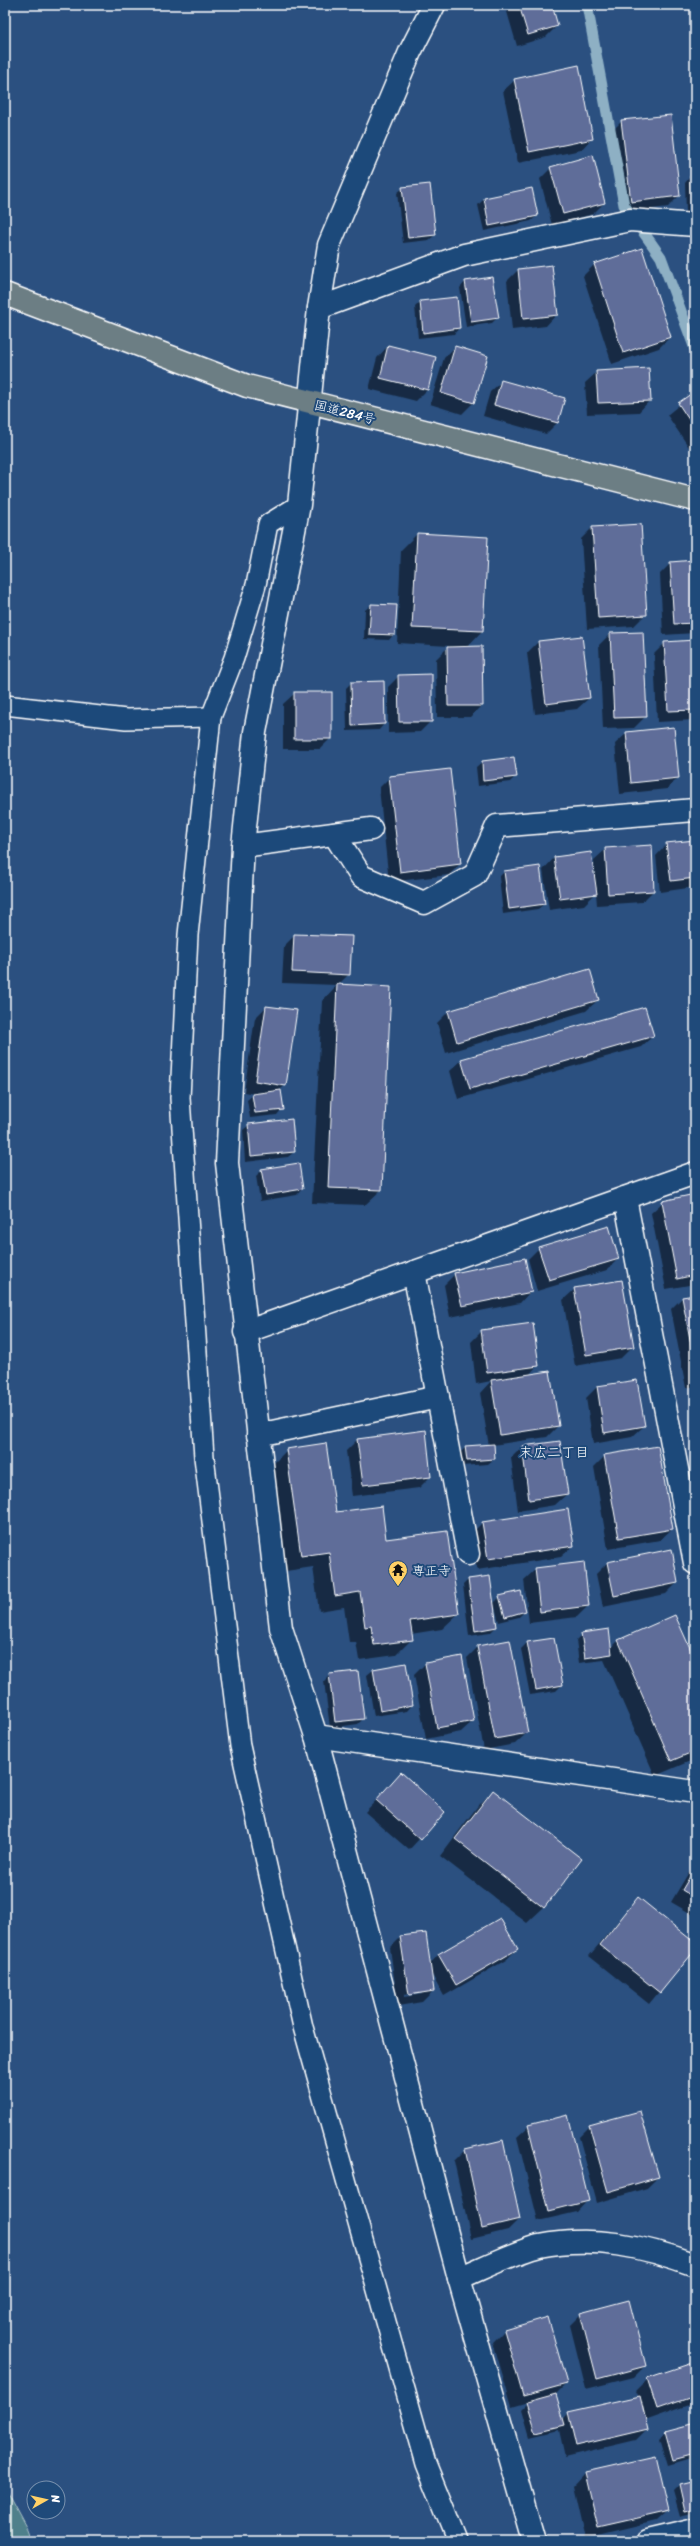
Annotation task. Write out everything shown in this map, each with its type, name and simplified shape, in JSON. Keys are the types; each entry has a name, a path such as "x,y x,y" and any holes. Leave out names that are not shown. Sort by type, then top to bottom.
{"highway":[{"name":"国道284号","path":"5,294 247,386 695,500"}],"street":[{"path":"434,5 410,52 330,245 319,308 298,504 255,732 243,846 227,1163 281,1628 316,1736 459,2278 534,2541"},
{"path":"319,308 464,255 630,220 695,225"},
{"path":"334,834 361,876 424,903 475,875 497,826 695,810"},
{"path":"243,846 371,829"},
{"path":"246,1332 695,1173"},
{"path":"625,1198 695,1563"},
{"path":"414,1272 468,1554"},
{"path":"258,1435 438,1396"},
{"path":"316,1736 695,1792"},
{"path":"459,2278 538,2247 582,2242 617,2244 654,2250 695,2265"},
{"path":"648,2541 695,2530"}],"lane":[{"path":"298,504 268,524 256,585 234,658 211,717 188,935 180,1098 204,1457 240,1746 303,2028 426,2464 457,2541"},
{"path":"5,705 126,719 211,717"}],"green space":[{"path":"5,2489 27,2530 31,2541 5,2541"}],"building":[{"path":"519,5 552,5 558,26 528,35"},
{"path":"579,65 593,139 529,152 514,79"},
{"path":"671,115 680,196 631,202 621,120"},
{"path":"593,155 605,203 563,214 550,167"},
{"path":"690,176 695,176 695,206 691,206"},
{"path":"430,184 436,235 408,238 402,187"},
{"path":"532,188 538,216 489,226 484,198"},
{"path":"642,248 671,337 623,353 594,264"},
{"path":"552,265 558,315 523,319 518,269"},
{"path":"492,277 499,318 471,322 465,281"},
{"path":"457,297 460,328 423,333 420,301"},
{"path":"388,345 436,357 428,390 380,378"},
{"path":"455,346 488,356 474,403 441,393"},
{"path":"649,368 651,401 598,403 596,371"},
{"path":"501,380 565,398 558,423 494,405"},
{"path":"695,391 695,429 678,403"},
{"path":"641,524 647,615 598,618 592,527"},
{"path":"417,533 488,537 483,631 412,628"},
{"path":"695,560 695,623 674,624 670,562"},
{"path":"371,604 397,605 395,635 369,634"},
{"path":"643,632 647,717 614,718 610,633"},
{"path":"582,636 590,698 546,704 538,641"},
{"path":"695,640 695,710 668,711 664,642"},
{"path":"482,646 483,706 448,706 447,647"},
{"path":"432,674 432,722 399,722 398,675"},
{"path":"384,681 385,724 352,726 351,682"},
{"path":"294,692 332,692 332,739 294,739"},
{"path":"674,727 679,778 631,783 626,732"},
{"path":"514,757 517,777 483,781 482,761"},
{"path":"450,769 461,864 400,872 389,776"},
{"path":"695,840 695,878 671,881 666,843"},
{"path":"652,845 654,891 608,894 605,848"},
{"path":"591,852 597,894 560,899 554,857"},
{"path":"540,866 545,904 509,909 504,871"},
{"path":"294,934 352,936 350,975 292,972"},
{"path":"590,969 599,1000 457,1042 448,1011"},
{"path":"337,984 391,987 382,1190 328,1188"},
{"path":"266,1006 297,1010 286,1086 255,1081"},
{"path":"645,1007 654,1036 470,1089 461,1059"},
{"path":"281,1090 284,1110 255,1113 252,1094"},
{"path":"292,1119 295,1152 251,1156 248,1124"},
{"path":"299,1163 303,1189 266,1195 261,1169"},
{"path":"695,1194 695,1275 677,1279 662,1201"},
{"path":"609,1226 619,1259 549,1280 538,1247"},
{"path":"525,1258 532,1292 462,1306 454,1273"},
{"path":"622,1280 634,1347 586,1355 574,1288"},
{"path":"695,1295 695,1366 682,1297"},
{"path":"533,1323 539,1366 487,1373 481,1330"},
{"path":"550,1371 559,1426 500,1435 491,1380"},
{"path":"637,1380 645,1426 604,1433 597,1386"},
{"path":"426,1430 431,1477 363,1485 357,1439"},
{"path":"560,1441 568,1494 529,1500 522,1446"},
{"path":"326,1443 336,1512 382,1506 386,1539 447,1531 459,1614 410,1621 413,1640 374,1645 371,1626 365,1627 360,1592 335,1596 329,1552 301,1556 286,1449"},
{"path":"494,1444 495,1459 467,1461 465,1446"},
{"path":"658,1446 673,1529 619,1538 604,1455"},
{"path":"568,1509 574,1546 488,1559 482,1522"},
{"path":"672,1549 678,1583 614,1596 607,1562"},
{"path":"584,1562 589,1606 540,1612 535,1568"},
{"path":"490,1576 497,1627 475,1631 468,1579"},
{"path":"521,1591 526,1611 505,1617 499,1596"},
{"path":"675,1615 695,1659 695,1751 671,1761 618,1640"},
{"path":"609,1629 612,1654 585,1658 581,1633"},
{"path":"554,1638 563,1685 536,1690 527,1642"},
{"path":"510,1640 528,1733 495,1739 477,1646"},
{"path":"462,1656 474,1721 437,1728 425,1663"},
{"path":"406,1663 413,1705 380,1711 373,1669"},
{"path":"358,1671 364,1719 335,1722 329,1674"},
{"path":"401,1772 445,1812 421,1840 376,1800"},
{"path":"493,1790 582,1859 544,1908 455,1839"},
{"path":"695,1868 695,1898 682,1890"},
{"path":"638,1897 695,1943 695,1950 660,1993 600,1945"},
{"path":"500,1918 518,1949 456,1985 438,1954"},
{"path":"426,1933 434,1991 409,1995 400,1936"},
{"path":"640,2111 659,2177 608,2192 589,2125"},
{"path":"568,2115 589,2201 549,2211 528,2125"},
{"path":"503,2140 520,2219 482,2228 465,2149"},
{"path":"629,2300 646,2366 597,2379 580,2313"},
{"path":"548,2317 567,2384 523,2396 504,2330"},
{"path":"695,2362 695,2396 657,2409 647,2378"},
{"path":"556,2394 565,2425 536,2432 527,2402"},
{"path":"640,2396 648,2429 576,2446 568,2412"},
{"path":"695,2423 695,2454 673,2460 665,2431"},
{"path":"656,2456 669,2511 598,2527 585,2472"},
{"path":"695,2480 695,2509 685,2511 679,2484"}],"waterway":[{"path":"587,5 624,205 661,257 695,349"}],"place":[{"name":"専正寺","path":"398,1587"}],"district":[{"name":"末広二丁目","path":"554,1452"}]}
